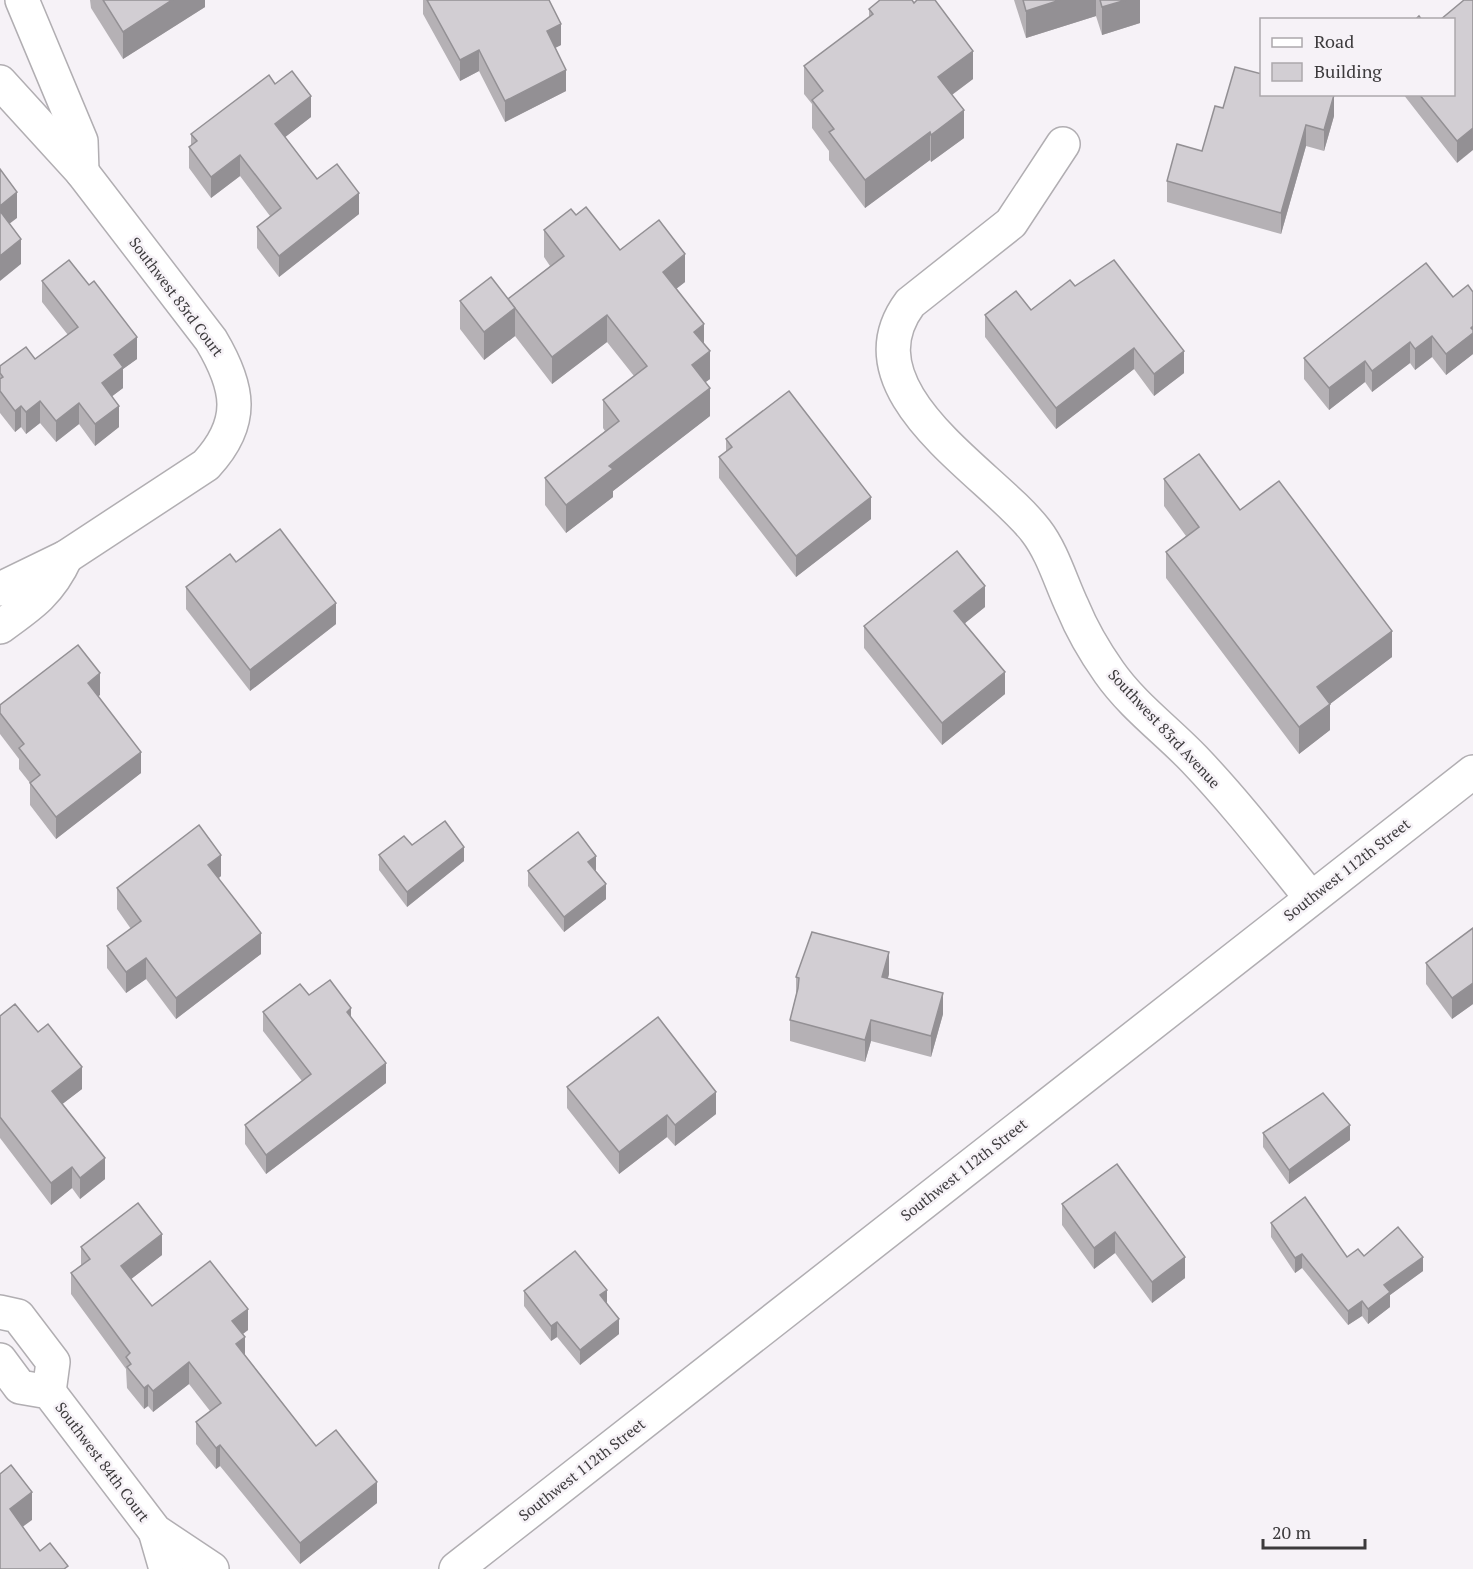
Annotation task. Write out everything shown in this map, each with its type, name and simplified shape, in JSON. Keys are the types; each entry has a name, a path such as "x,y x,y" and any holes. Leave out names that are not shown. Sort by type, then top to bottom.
{"street":[{"path":"22,0 81,141 81,172"},
{"name":"Southwest 83rd Court","path":"0,82 81,172 211,340 225,363 235,407 231,430 222,447 206,465 66,556 0,589"},
{"name":"Southwest 83rd Avenue","path":"1063,144 1011,223 910,303 901,315 893,348 899,377 936,434 1036,531 1048,552 1084,632 1123,690 1215,782 1311,898"},
{"path":"0,627 35,603 56,580 66,556"},
{"name":"Southwest 112th Street","path":"456,1569 1473,772"},
{"name":"Southwest 84th Court","path":"0,1312 18,1316 53,1362 49,1392"},
{"name":"Southwest 84th Court","path":"0,1360 20,1387 49,1392 155,1531 212,1569"},
{"name":"Southwest 84th Court","path":"155,1531 166,1569"}],"building":[{"path":"103,0 172,0 123,32"},
{"path":"427,0 549,0 561,24 547,31 566,70 505,101 479,50 460,60"},
{"path":"880,0 912,0 914,3 917,0 935,0 973,51 938,77 964,110 865,180 829,132 834,129 812,100 823,91 804,66 873,14 869,9"},
{"path":"1023,0 1060,0 1026,11"},
{"path":"1100,0 1126,0 1102,7"},
{"path":"1464,0 1473,0 1473,128 1457,141 1421,96 1455,96 1455,18 1442,18"},
{"path":"1235,67 1260,73 1260,96 1334,96 1324,130 1306,125 1281,213 1167,181 1177,144 1202,151 1215,106 1223,108"},
{"path":"292,71 311,96 275,124 317,179 337,164 359,193 279,256 257,227 281,208 240,155 211,177 189,147 197,141 191,134 269,75 275,84"},
{"path":"0,169 17,192 0,206"},
{"path":"586,207 620,250 659,220 685,254 663,272 704,324 694,332 710,351 692,365 710,388 609,466 613,469 566,505 545,478 619,421 603,400 647,366 607,315 552,357 508,299 564,256 544,230 571,209 576,215"},
{"path":"0,211 21,239 0,256"},
{"path":"69,260 89,285 94,281 137,337 114,355 123,367 102,383 119,406 95,424 79,403 56,421 40,401 26,412 21,406 15,411 0,391 0,379 3,377 0,373 0,366 26,347 35,359 78,327 42,281"},
{"path":"1114,260 1184,351 1154,374 1134,348 1056,408 985,315 1016,291 1031,310 1070,280 1075,286"},
{"path":"1426,263 1453,297 1468,285 1473,292 1473,326 1471,328 1473,333 1446,354 1432,336 1415,349 1410,342 1372,371 1365,361 1329,388 1304,358"},
{"path":"491,277 515,308 484,332 460,301"},
{"path":"789,391 871,497 796,556 719,457 732,447 726,439"},
{"path":"1199,454 1240,510 1279,481 1392,631 1317,687 1330,704 1299,727 1166,552 1199,527 1164,479"},
{"path":"280,529 336,603 250,670 186,587 230,554 236,562"},
{"path":"957,551 985,586 954,611 1005,672 942,723 864,626"},
{"path":"78,645 100,673 88,683 141,752 56,817 30,783 40,775 19,748 24,744 0,713 0,705"},
{"path":"445,821 464,847 407,892 379,855 404,836 412,845"},
{"path":"199,825 221,855 208,865 261,933 176,998 146,958 126,972 107,946 141,921 117,888"},
{"path":"578,832 596,856 588,862 606,884 564,917 528,871"},
{"path":"1473,928 1473,983 1452,998 1426,963"},
{"path":"812,932 889,952 882,977 943,993 931,1036 871,1020 865,1040 790,1020 798,988 799,978 796,977"},
{"path":"330,980 351,1008 347,1012 386,1063 266,1155 245,1125 311,1074 263,1012 300,984 309,995"},
{"path":"15,1004 38,1032 48,1024 82,1067 52,1091 105,1158 80,1178 72,1167 51,1183 0,1117 0,1016"},
{"path":"658,1017 716,1092 675,1125 667,1115 619,1152 567,1087"},
{"path":"1323,1093 1350,1125 1289,1170 1263,1133"},
{"path":"1117,1164 1185,1257 1152,1282 1115,1232 1094,1248 1062,1204"},
{"path":"1305,1197 1347,1257 1358,1249 1364,1256 1398,1227 1423,1257 1384,1285 1390,1292 1368,1309 1362,1301 1348,1311 1302,1254 1295,1258 1271,1223"},
{"path":"138,1203 162,1234 121,1266 152,1306 210,1261 248,1309 232,1321 245,1337 236,1344 316,1446 336,1430 377,1482 300,1543 220,1445 216,1448 196,1422 221,1403 189,1362 153,1391 148,1385 144,1388 127,1367 131,1364 126,1357 130,1353 71,1273 90,1259 81,1247"},
{"path":"575,1251 607,1290 600,1295 619,1319 580,1350 557,1322 551,1326 524,1291"},
{"path":"11,1465 32,1492 10,1509 40,1551 50,1543 68,1566 64,1569 0,1569 0,1474"}]}
